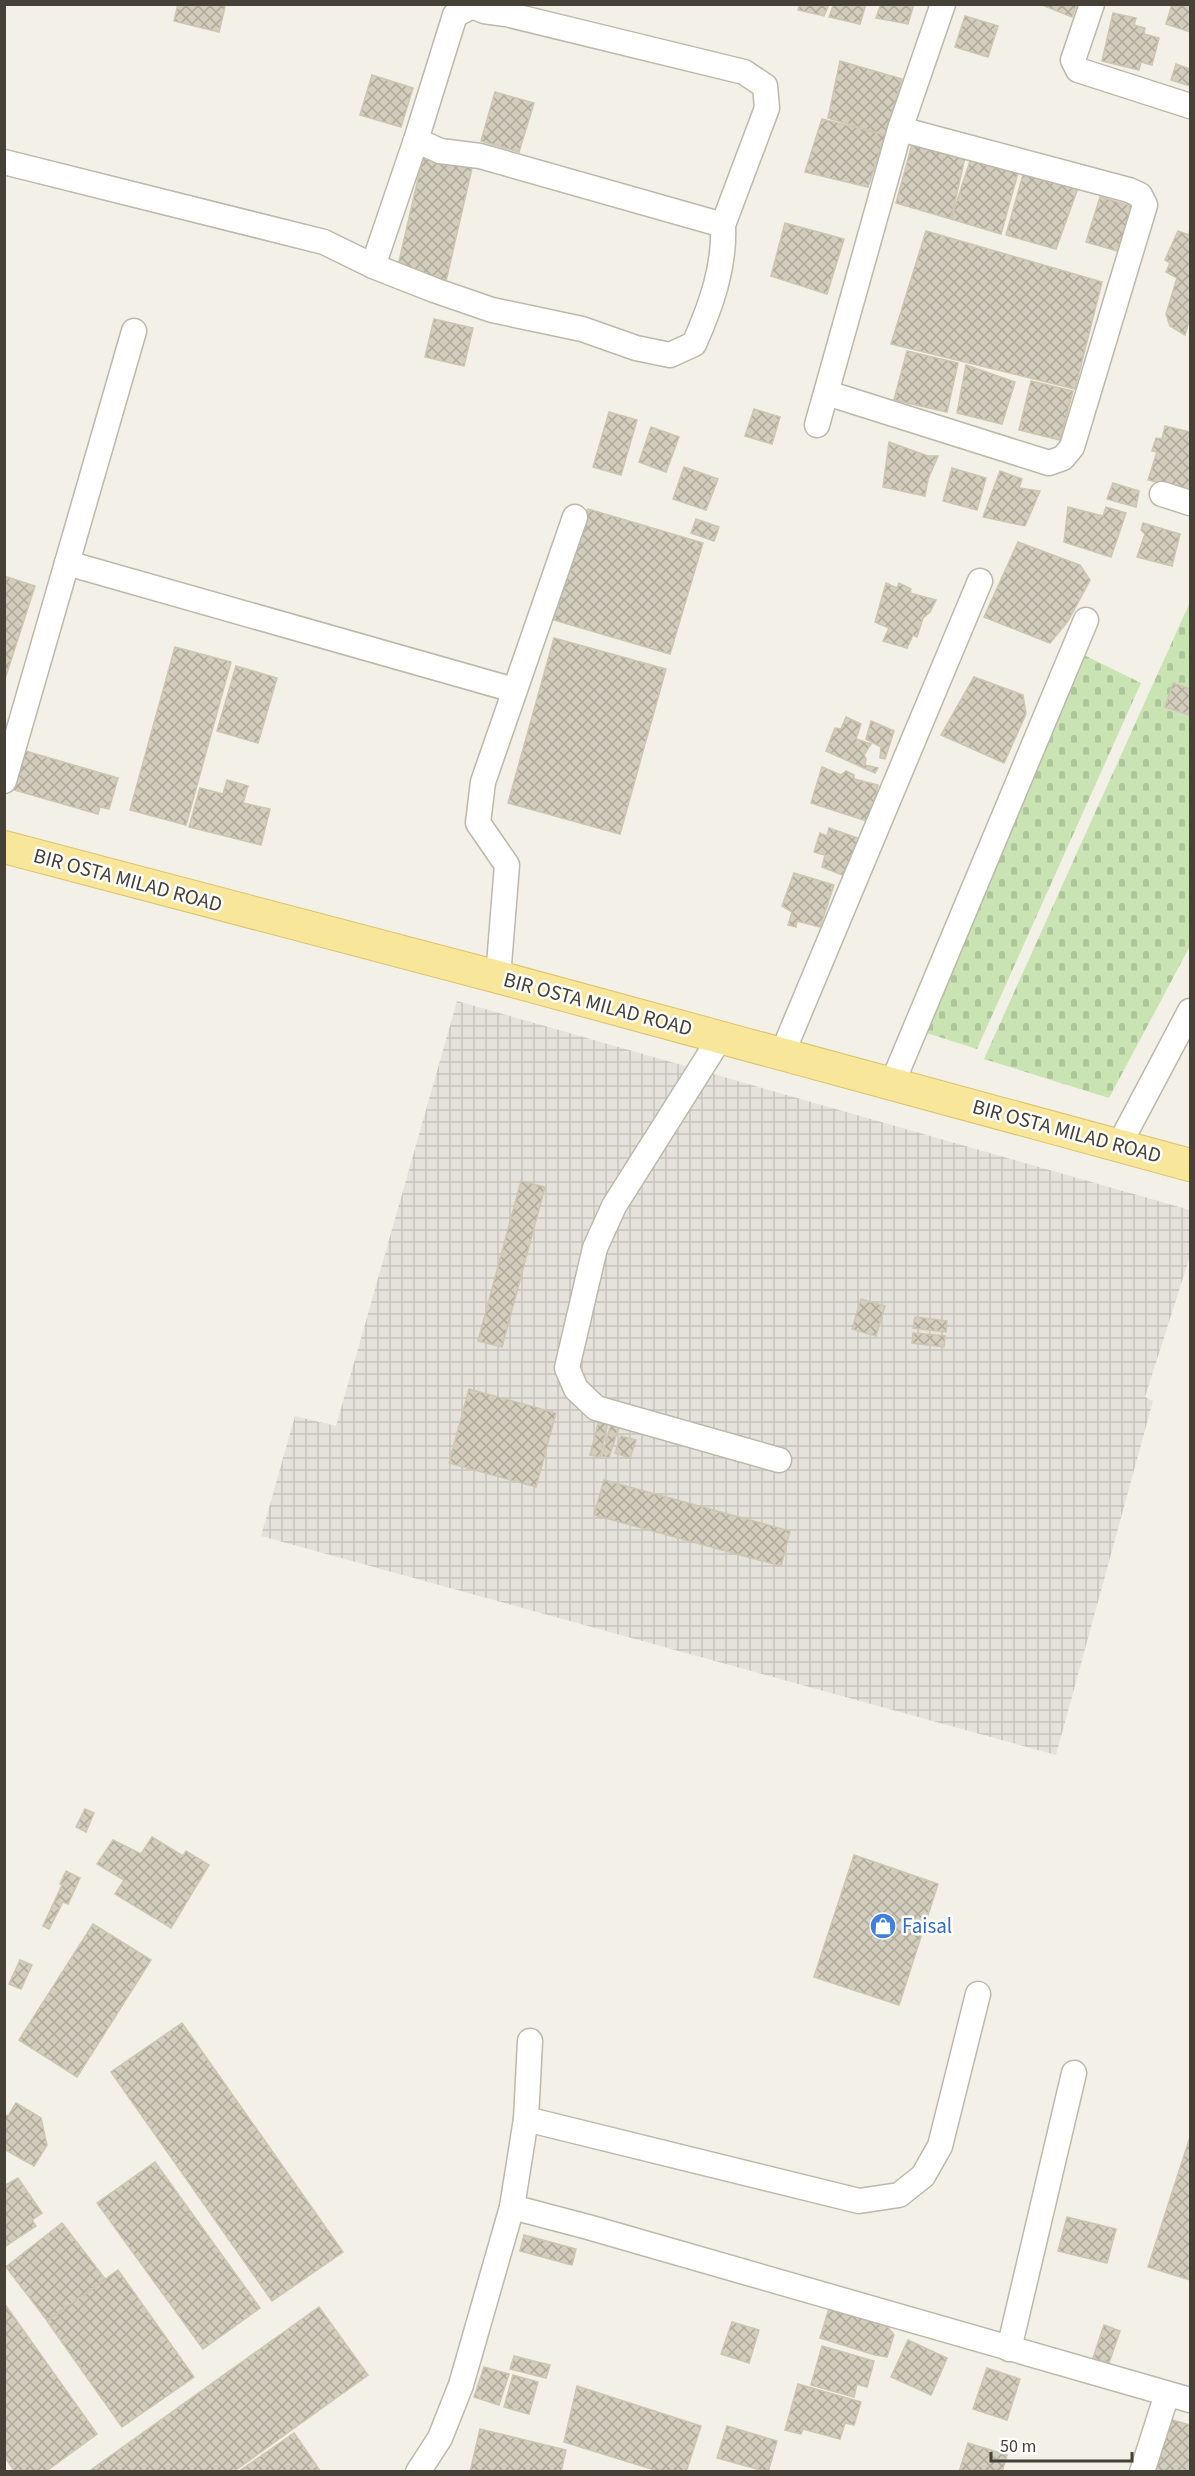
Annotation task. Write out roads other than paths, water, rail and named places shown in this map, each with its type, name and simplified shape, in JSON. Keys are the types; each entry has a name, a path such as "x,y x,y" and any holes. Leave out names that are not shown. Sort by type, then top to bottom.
{"main road":[{"name":"BIR OSTA MILAD ROAD","path":"4,847 498,977 1191,1165"}],"street":[{"path":"817,425 900,129 943,4"},
{"path":"1092,4 1073,60 1078,70 1191,106"},
{"path":"4,162 324,242 374,266 492,310 582,329 636,348 670,355 694,344 709,311 721,268 724,243 723,225 767,108 765,86 744,72 506,14 484,11 473,6 455,15 374,266"},
{"path":"827,393 1049,463 1063,458 1072,447 1145,205 1140,195 1130,190 900,129"},
{"path":"416,140 440,151 480,156 723,225"},
{"path":"4,781 134,331"},
{"path":"1162,494 1191,503"},
{"path":"498,977 507,865 478,823 483,782 575,517"},
{"path":"67,563 514,690"},
{"path":"782,1054 980,581"},
{"path":"891,1084 1086,620"},
{"path":"1119,1145 1191,1011"},
{"path":"720,1038 614,1206 596,1248 567,1368 576,1389 597,1408 779,1460"},
{"path":"526,2119 859,2201 899,2195 923,2176 940,2146 978,1994"},
{"path":"418,2472 440,2438 461,2385 512,2207 526,2119 530,2041"},
{"path":"1009,2349 1074,2073"},
{"path":"512,2207 1191,2400"},
{"path":"1142,2472 1167,2394"}],"place":[{"name":"Faisal","path":"883,1926"}]}
